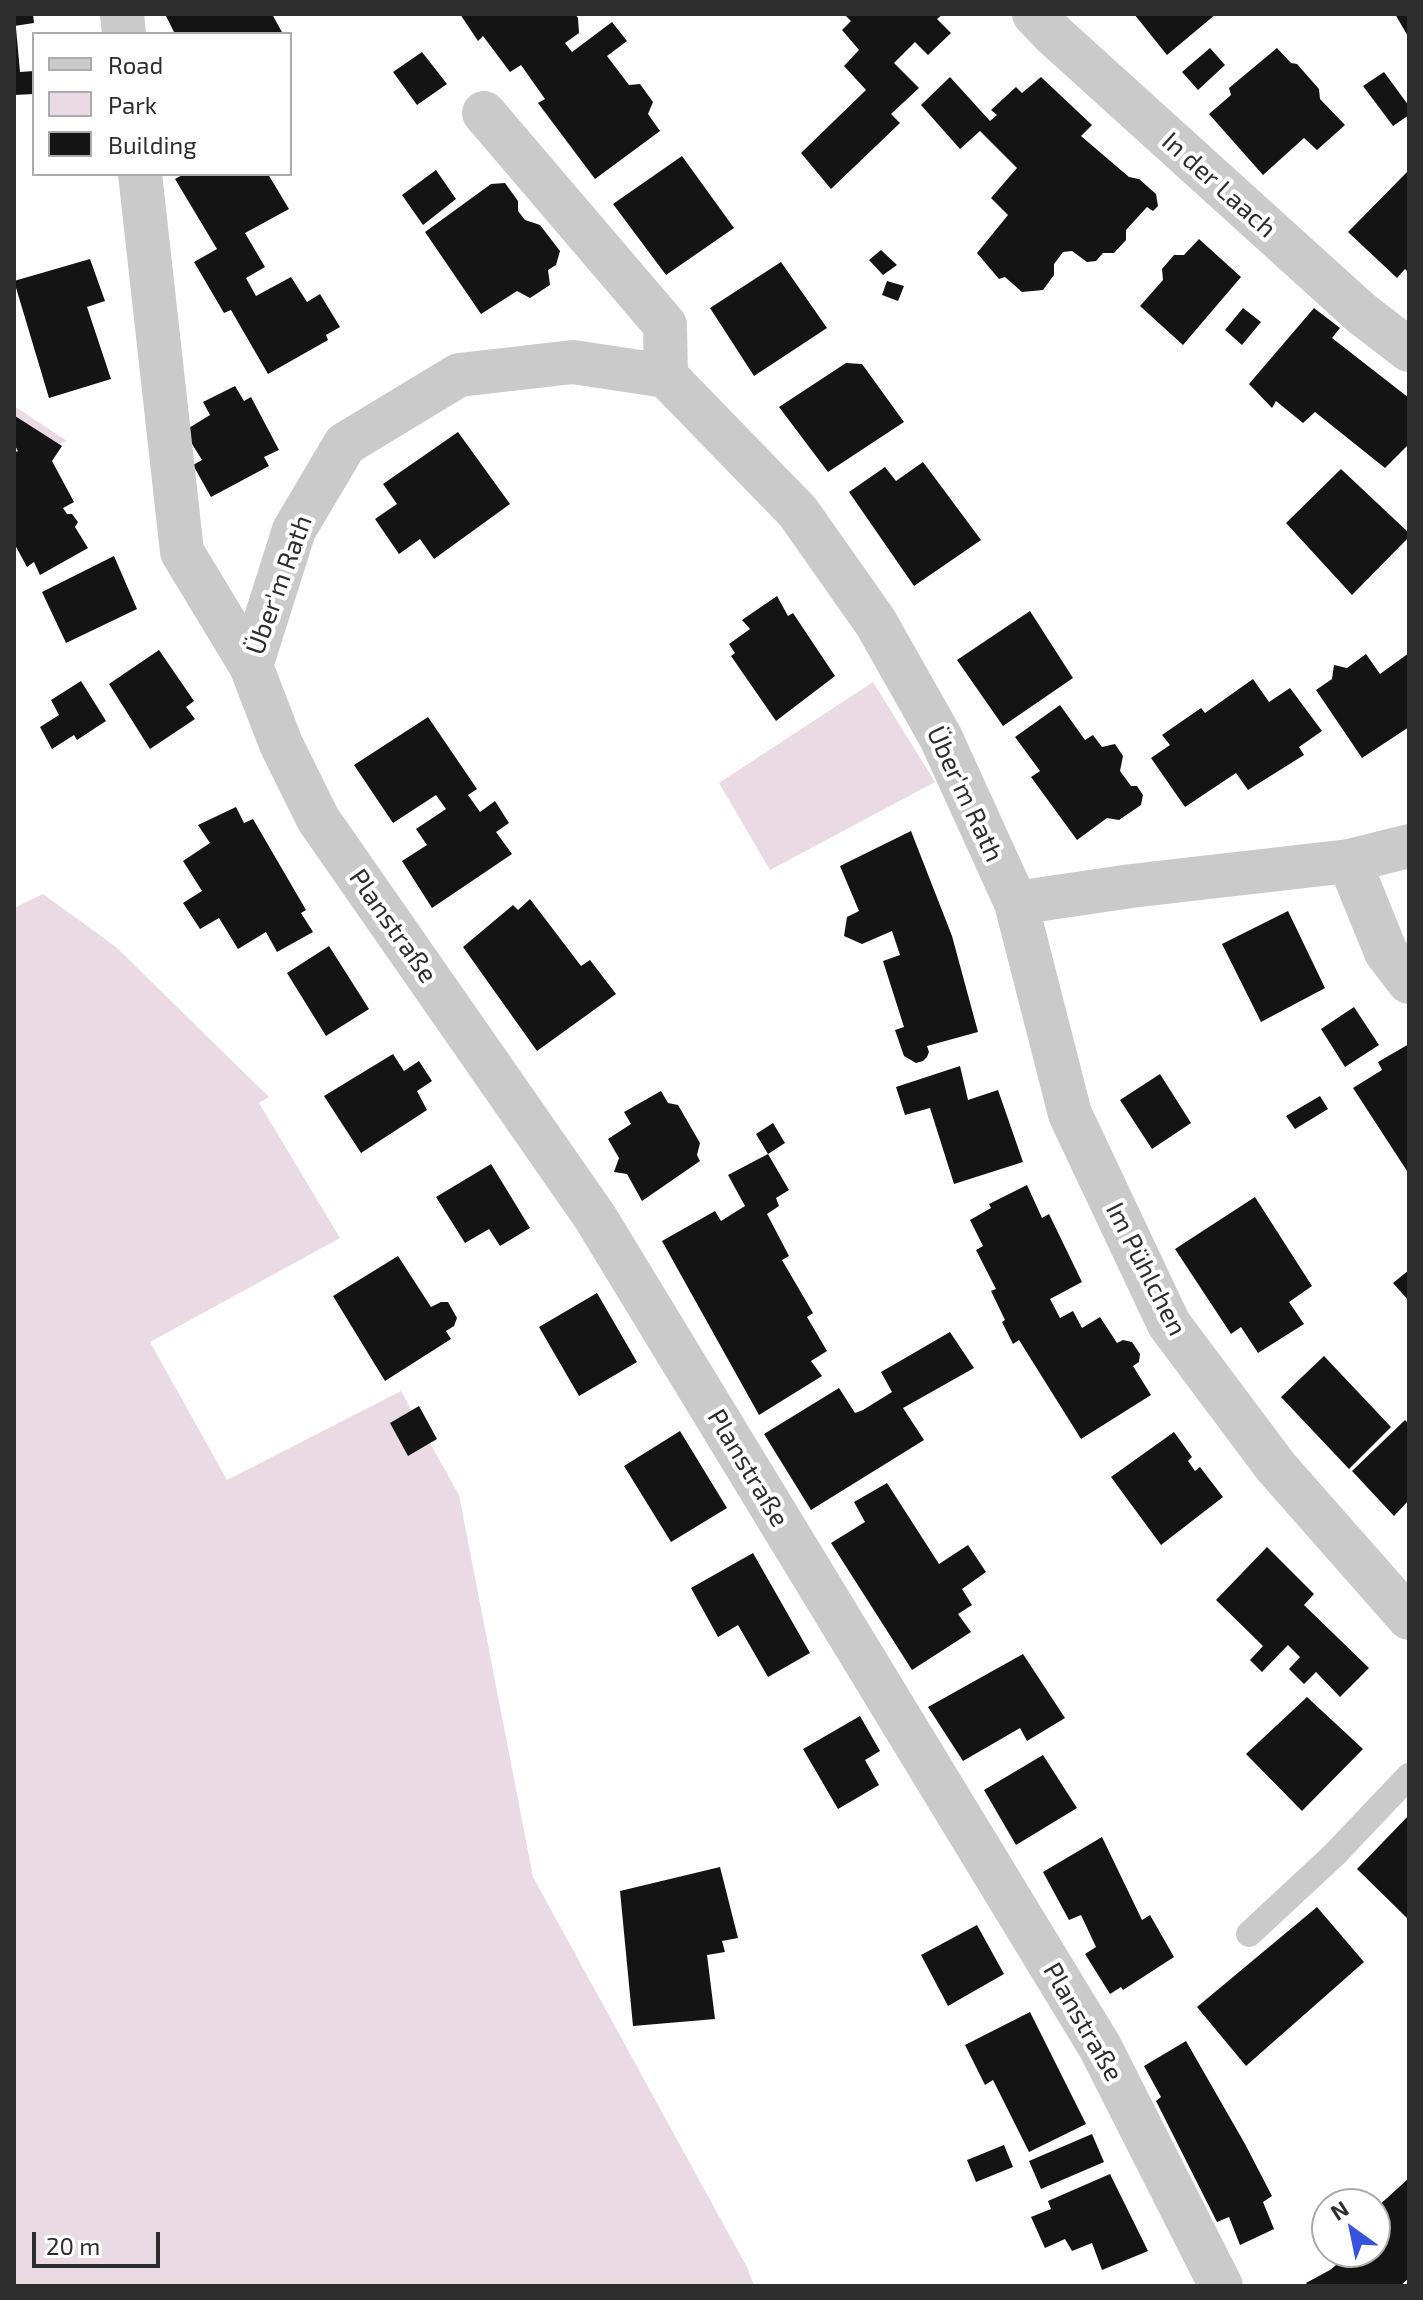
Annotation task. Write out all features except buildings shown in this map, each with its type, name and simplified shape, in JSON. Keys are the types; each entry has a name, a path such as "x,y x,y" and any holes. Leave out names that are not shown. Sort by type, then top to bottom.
{"street":[{"name":"In der Laach","path":"1034,14 1361,313 1409,350"},
{"path":"484,113 665,325 666,376"},
{"name":"Über'm Rath","path":"140,176 182,552 251,666"},
{"name":"Über'm Rath","path":"251,666 294,530 345,444 459,375 573,362 666,376 798,512 876,623 941,738 1016,903"},
{"name":"Planstraße","path":"251,666 281,744 318,819 595,1217 1100,2047 1221,2286"},
{"path":"1016,903 1131,886 1349,861 1409,846"},
{"path":"1349,861 1386,952 1409,982"},
{"name":"Im Pühlchen","path":"1016,903 1070,1114 1169,1324 1276,1467 1409,1618"}],"lane":[{"path":"1249,1934 1334,1855 1409,1776"}],"green space":[{"path":"14,406 67,441 14,460"},
{"path":"873,682 935,782 770,870 719,783"},
{"path":"43,894 116,947 269,1097 259,1103 340,1238 150,1342 227,1480 401,1391 459,1495 533,1877 748,2269 754,2286 14,2286 14,908"}]}
